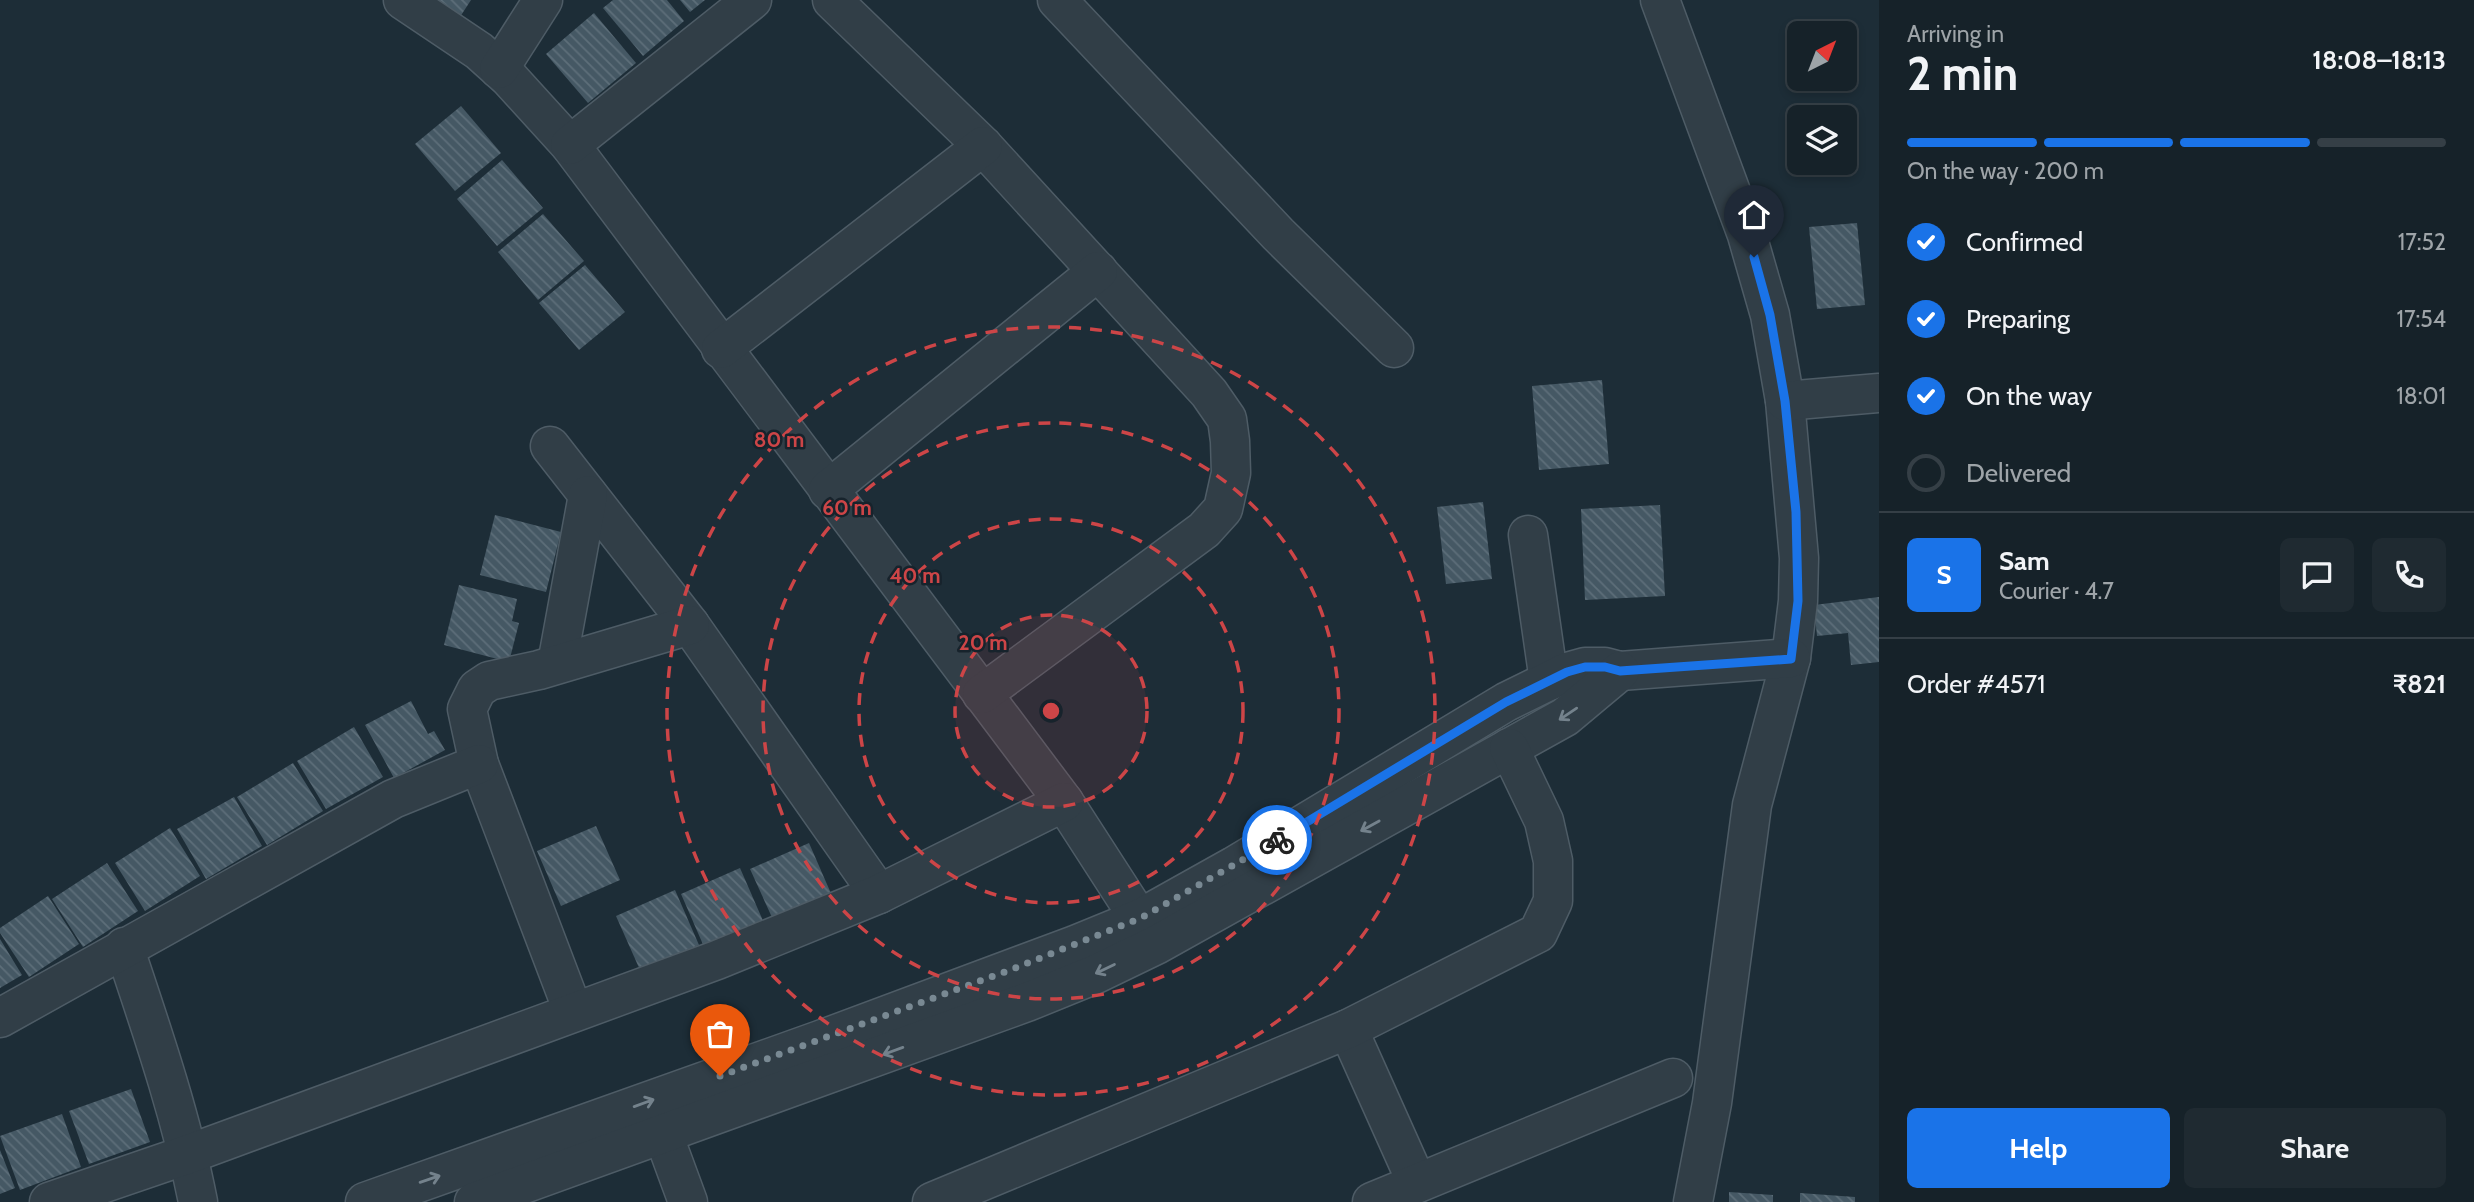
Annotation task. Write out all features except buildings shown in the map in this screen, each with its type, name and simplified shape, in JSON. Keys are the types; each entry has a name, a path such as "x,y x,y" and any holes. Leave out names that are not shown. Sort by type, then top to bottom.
{"street":[{"path":"404,0 452,32 499,69 570,145 1064,802 1149,932"},
{"path":"499,69 543,0"},
{"path":"570,145 752,0"},
{"path":"832,0 983,146 1209,393 1227,419 1231,473 1223,509 1204,530 982,694"},
{"path":"1056,0 1278,234 1394,348"},
{"path":"1660,0 1747,235 1770,315 1785,401 1799,558 1798,601 1791,659 1752,806 1712,1103 1693,1202"},
{"path":"721,349 983,146"},
{"path":"828,490 1098,271"},
{"path":"1785,401 1879,393"},
{"path":"550,446 690,625 879,894"},
{"path":"557,664 588,495"},
{"path":"1528,535 1549,681"},
{"path":"573,1011 479,764 467,709 477,689 489,681 690,625"},
{"path":"474,1202 1027,1002 1096,974 1234,866 1506,702 1567,672 1585,667 1605,667 1620,671 1791,659"},
{"path":"365,1202 820,1040 1076,945 1149,932 1565,717 1620,671"},
{"path":"932,1202 1348,1029 1538,933 1553,901 1552,861 1545,821 1509,748"},
{"path":"0,1018 393,799 479,764"},
{"path":"49,1202 189,1154 717,960 879,894 1064,802"},
{"path":"124,947 162,1060 189,1154 198,1202"},
{"path":"1348,1029 1417,1183"},
{"path":"1372,1202 1673,1078"},
{"path":"663,1134 688,1202"}],"way so far":[{"path":"720,1076 1010,970 1141,918 1277,840"}],"route":[{"path":"1277,840 1506,702 1567,672 1585,667 1605,667 1620,671 1791,659 1798,601 1796,512 1785,401 1770,315 1754,257"}]}
